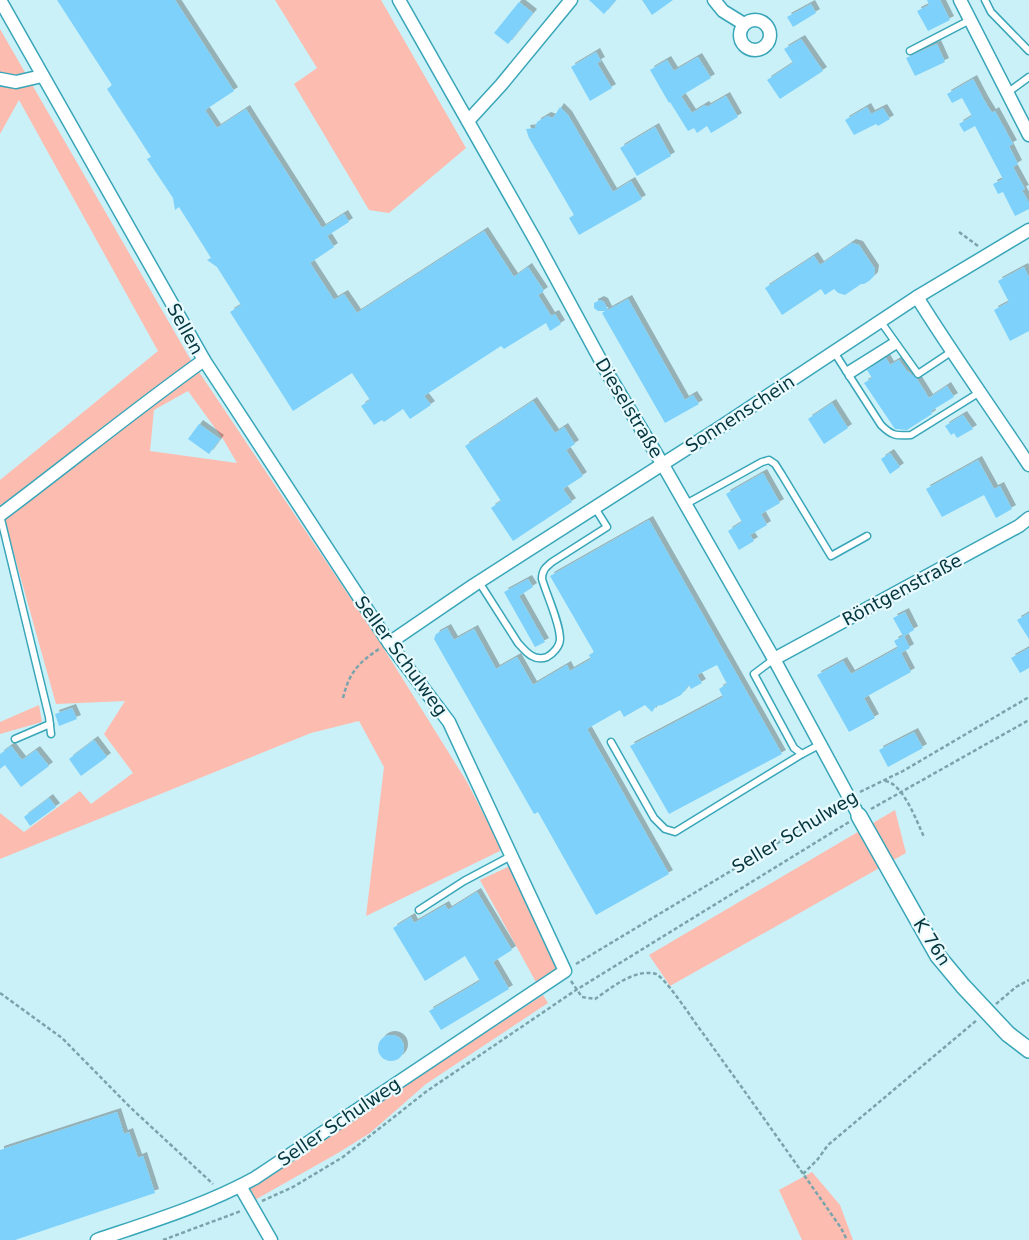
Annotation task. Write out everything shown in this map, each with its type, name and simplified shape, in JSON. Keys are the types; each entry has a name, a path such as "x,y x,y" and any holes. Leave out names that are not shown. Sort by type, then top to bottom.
{"street":[{"name":"Sellen","path":"0,0 204,360 153,396 0,515"},
{"name":"Dieselstraße","path":"399,0 608,374 686,504 774,659 859,816"},
{"path":"468,121 501,85 571,0"},
{"path":"714,0 724,11 744,24"},
{"path":"960,0 1029,136"},
{"path":"0,79 16,82 42,76"},
{"name":"Sonnenschein","path":"389,643 479,582 663,465 917,297 1029,230"},
{"path":"917,297 951,352 1029,465"},
{"name":"Seller Schulweg","path":"97,1240 147,1223 240,1186 287,1157 565,971 448,722 389,643 204,360"},
{"name":"Röntgenstraße","path":"774,659 1019,526 1029,518"},
{"name":"K 76n","path":"859,816 938,956 1008,1034 1029,1050"},
{"path":"240,1186 271,1240"}],"lane":[{"path":"984,0 991,12 1029,51"},
{"path":"910,51 970,20"},
{"path":"1007,93 1029,77"},
{"path":"881,322 918,374 951,352"},
{"path":"847,374 895,343"},
{"path":"834,352 881,425 889,433 898,436 911,434 980,392"},
{"path":"686,504 762,462 769,460 775,464 831,556 867,536"},
{"path":"479,582 518,643 526,652 533,657 548,656 555,651 561,641 542,574 544,568 552,562 607,527 595,508"},
{"path":"0,515 51,734"},
{"path":"774,659 754,674 794,748 802,754"},
{"path":"15,739 50,724"},
{"path":"611,742 654,818 666,830 675,832 821,744"},
{"path":"419,910 464,881 511,856"}],"path":[{"path":"959,232 989,254"},
{"path":"343,698 348,681 358,666 370,655 389,643"},
{"name":"Seller Schulweg","path":"565,971 850,799 1029,697"},
{"path":"163,1240 252,1206 293,1187 342,1158 427,1092 576,990 859,816 1029,720"},
{"path":"884,780 890,781 899,788 924,837"},
{"path":"565,971 582,997 595,1000 616,985 637,975 649,973 659,975 682,1003 841,1228 847,1240"},
{"path":"803,1174 818,1159 828,1145 1016,987 1029,980"},
{"path":"0,993 62,1038 131,1108 223,1194"}],"shaded area":[{"path":"275,0 381,0 466,148 389,213 369,210 294,84 317,68"},
{"path":"0,29 189,357 376,636 467,782 502,850 366,916 384,767 359,721 311,733 0,859 0,813 24,832 80,791 91,804 133,773 104,734 125,701 56,704 0,504 0,480 158,351 19,100 0,134","holes":["188,391 223,439 237,463 150,451 154,410"]},
{"path":"39,705 42,722 0,734 0,722"},
{"path":"895,810 906,853 670,986 649,955"},
{"path":"510,866 557,970 537,984 480,880"},
{"path":"543,995 548,1003 426,1084 370,1133 253,1201 247,1189"},
{"path":"812,1172 840,1205 853,1240 802,1240 779,1190"}],"building":[{"path":"57,0 175,0 234,91 205,110 217,128 246,109 322,228 344,214 349,222 327,236 334,247 310,263 334,300 344,294 357,313 484,231 514,277 528,267 544,291 538,295 551,316 555,314 561,324 550,331 546,323 504,349 501,346 424,396 431,405 410,419 403,409 384,422 382,420 374,425 361,406 370,400 352,373 293,411 230,312 241,305 217,267 207,260 211,258 179,207 175,210 173,198 147,159 151,157 107,89 112,85"},
{"path":"589,0 616,0 604,14"},
{"path":"642,0 673,0 652,15"},
{"path":"927,0 940,0 950,20 928,31 917,11 929,5"},
{"path":"519,2 533,13 508,44 494,33"},
{"path":"811,4 816,13 793,27 787,17"},
{"path":"801,39 823,71 780,99 767,80 793,63 784,49"},
{"path":"937,44 945,62 915,76 906,58"},
{"path":"596,52 601,61 597,63 612,88 590,101 571,67"},
{"path":"698,57 711,78 681,96 692,113 726,96 738,117 711,133 707,126 697,133 694,128 688,131 650,70 667,60 674,71"},
{"path":"973,79 992,113 995,111 1013,144 1009,146 1018,164 1013,167 1025,189 1022,190 1029,203 1029,209 1015,216 1003,192 998,194 993,184 1003,179 975,126 964,132 959,124 972,116 962,98 952,103 947,94"},
{"path":"560,107 568,115 613,192 631,181 642,199 579,235 569,218 574,215 529,138 526,129 535,128 537,122 547,116 553,118"},
{"path":"867,107 871,114 883,108 890,119 878,126 876,124 854,135 845,120"},
{"path":"655,127 671,156 637,176 620,148"},
{"path":"852,243 859,245 875,269 874,276 845,295 838,293 834,289 825,295 821,289 782,315 765,288 814,256 820,265"},
{"path":"1024,267 1029,277 1029,331 1010,341 994,310 1009,302 998,281"},
{"path":"628,299 685,400 693,395 699,404 665,423 602,313 605,311 598,311 594,308 594,303 600,300 604,302 608,310"},
{"path":"886,358 890,365 899,360 906,370 917,379 929,398 947,386 954,397 931,411 932,414 907,430 895,429 864,383 872,378 867,370"},
{"path":"533,401 555,433 564,427 575,444 566,450 583,476 563,489 572,502 513,541 491,508 501,501 465,446"},
{"path":"832,403 848,428 824,444 808,419"},
{"path":"963,415 973,429 957,438 954,433 951,435 945,426"},
{"path":"199,424 220,439 209,454 188,439"},
{"path":"890,453 900,467 890,474 881,459"},
{"path":"978,460 994,489 1000,486 1012,509 996,518 984,495 942,517 926,489"},
{"path":"763,473 780,503 761,514 767,525 750,535 754,541 739,550 728,531 742,522 726,494"},
{"path":"649,520 782,754 669,814 630,746 723,697 719,689 727,684 717,665 697,675 702,683 691,689 689,685 681,695 662,705 656,706 652,712 645,705 624,717 620,710 587,729 669,874 596,915 538,812 534,814 434,639 436,634 447,628 454,640 474,629 496,669 517,657 533,685 567,665 570,671 591,659 589,655 594,652 550,576"},
{"path":"528,579 533,587 519,596 545,642 535,647 504,592"},
{"path":"905,612 914,630 904,636 910,648 901,653 911,672 864,698 875,718 849,732 817,675 843,661 851,674 898,648 894,641 903,636 893,618"},
{"path":"1029,613 1029,639 1017,620"},
{"path":"1029,648 1029,668 1020,673 1011,658"},
{"path":"72,708 77,719 59,726 55,714"},
{"path":"914,732 923,748 888,767 879,750"},
{"path":"94,740 107,757 81,776 69,759"},
{"path":"11,746 22,760 36,750 49,766 21,787 5,765 0,769 0,754"},
{"path":"49,798 56,807 30,826 24,817"},
{"path":"477,892 512,950 493,962 509,989 441,1030 429,1011 480,981 465,956 425,981 393,928 411,917 414,923 445,905 448,910"},
{"path":"391,1035 400,1039 404,1048 400,1057 391,1061 382,1057 378,1048 382,1039"},
{"path":"117,1112 124,1134 129,1132 138,1158 143,1156 155,1193 15,1240 0,1240 0,1150"}]}
